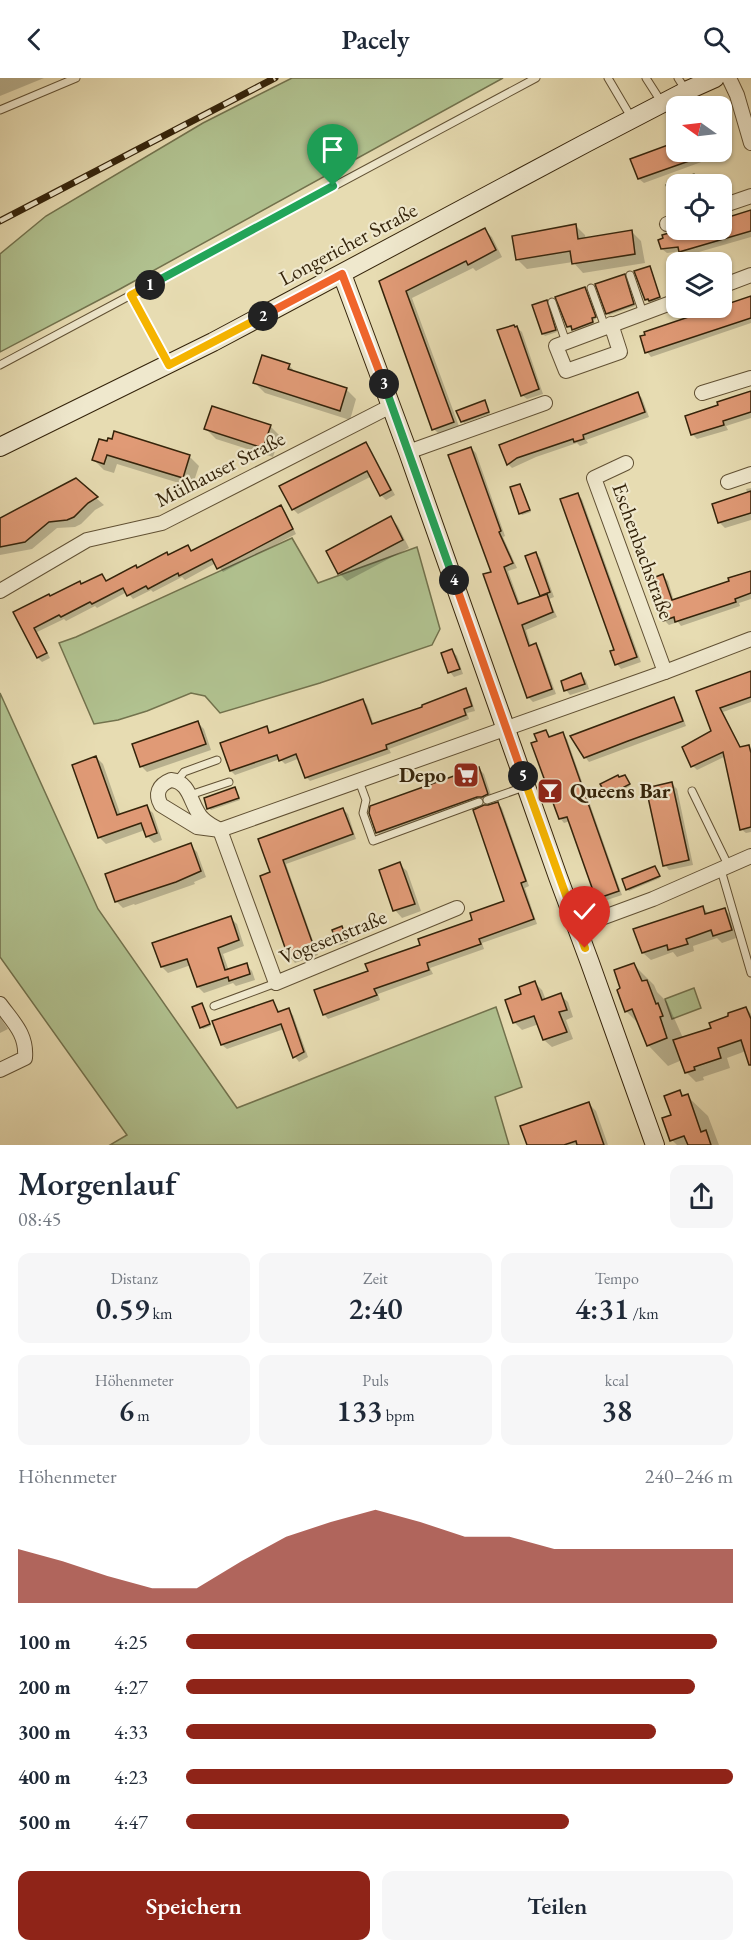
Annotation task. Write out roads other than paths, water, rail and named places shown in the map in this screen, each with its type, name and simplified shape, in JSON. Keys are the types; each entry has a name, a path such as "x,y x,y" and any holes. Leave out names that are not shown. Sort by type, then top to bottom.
{"street":[{"name":"Longericher Straße","path":"0,447 169,365 342,274 662,103 682,85 716,78"},
{"path":"729,78 737,95 751,143"},
{"path":"732,203 751,196"},
{"path":"342,274 408,452 655,1145"},
{"path":"732,282 751,275"},
{"path":"608,325 620,352 566,371 556,346 608,325 666,305"},
{"path":"702,393 751,378"},
{"path":"408,452 545,403"},
{"name":"Mülhauser Straße","path":"0,591 87,540 162,523 391,406"},
{"name":"Eschenbachstraße","path":"626,463 594,478 665,672"},
{"path":"728,482 751,474"},
{"path":"177,781 171,780 159,788 161,805 197,827 220,830 665,672 751,639"},
{"name":"Vogesenstraße","path":"177,781 182,783 190,795 202,819 220,830 276,983 457,908"},
{"path":"577,927 653,898 751,856"},
{"path":"0,1004 24,1036 26,1048 25,1058 0,1070"}],"lane":[{"path":"0,110 76,78"},
{"path":"0,365 536,78"},
{"path":"608,78 632,119"},
{"path":"646,78 662,103"},
{"path":"630,275 643,313"},
{"path":"591,288 608,325"},
{"path":"131,295 169,365"},
{"path":"552,302 566,342"},
{"path":"177,781 184,772 217,760"},
{"path":"359,781 366,800 363,813 373,841 526,786"},
{"path":"190,795 229,782"},
{"path":"692,791 725,868 751,972"},
{"path":"214,1006 276,983"}],"railway":[{"path":"0,221 275,78"}],"place":[{"name":"Depo","path":"466,775"},
{"name":"Queens Bar","path":"550,791"}]}
